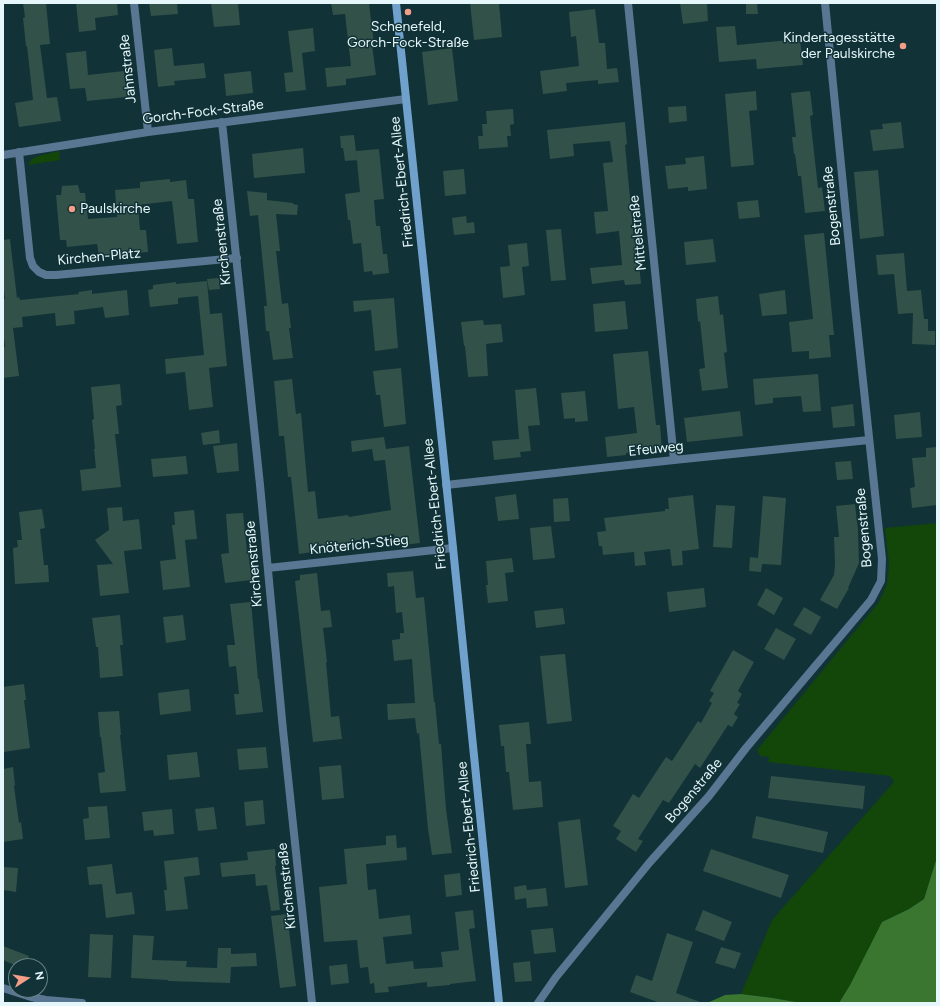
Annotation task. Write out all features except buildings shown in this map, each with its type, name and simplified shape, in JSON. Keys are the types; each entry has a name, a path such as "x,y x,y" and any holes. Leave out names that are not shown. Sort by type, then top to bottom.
{"street":[{"name":"Jahnstraße","path":"134,3 148,132"},
{"name":"Friedrich-Ebert-Allee","path":"396,3 499,1003"},
{"name":"Mittelstraße","path":"628,3 674,460"},
{"name":"Bogenstraße","path":"538,1003 556,977 650,862 709,796 746,748 871,600 880,581 882,559 825,3"},
{"name":"Gorch-Fock-Straße","path":"3,155 148,132 406,99"},
{"name":"Kirchenstraße","path":"222,122 268,568 282,722 312,1003"},
{"name":"Kirchen-Platz","path":"19,152 30,258 33,266 39,272 46,275 56,275 236,258"},
{"name":"Efeuweg","path":"446,485 869,440"},
{"name":"Knöterich-Stieg","path":"268,568 453,548"},
{"path":"3,988 46,1000 82,1003"}],"green space":[{"path":"59,151 60,160 28,165 32,159 38,156"},
{"path":"937,523 937,857 924,899 909,909 882,922 850,985 839,1003 801,1003 741,994 772,920 894,782 890,776 768,762 769,757 760,756 757,750 879,602 887,584 889,564 885,528"},
{"path":"937,857 937,1003 839,1003 850,985 882,922 909,909 924,899"},
{"path":"741,994 801,1003 707,1003 725,995"}],"place":[{"name":"Schenefeld, Gorch-Fock-Straße","path":"408,12"},
{"name":"Kindertagesstätte der Paulskirche","path":"903,46"},
{"name":"Paulskirche","path":"72,209"}]}
